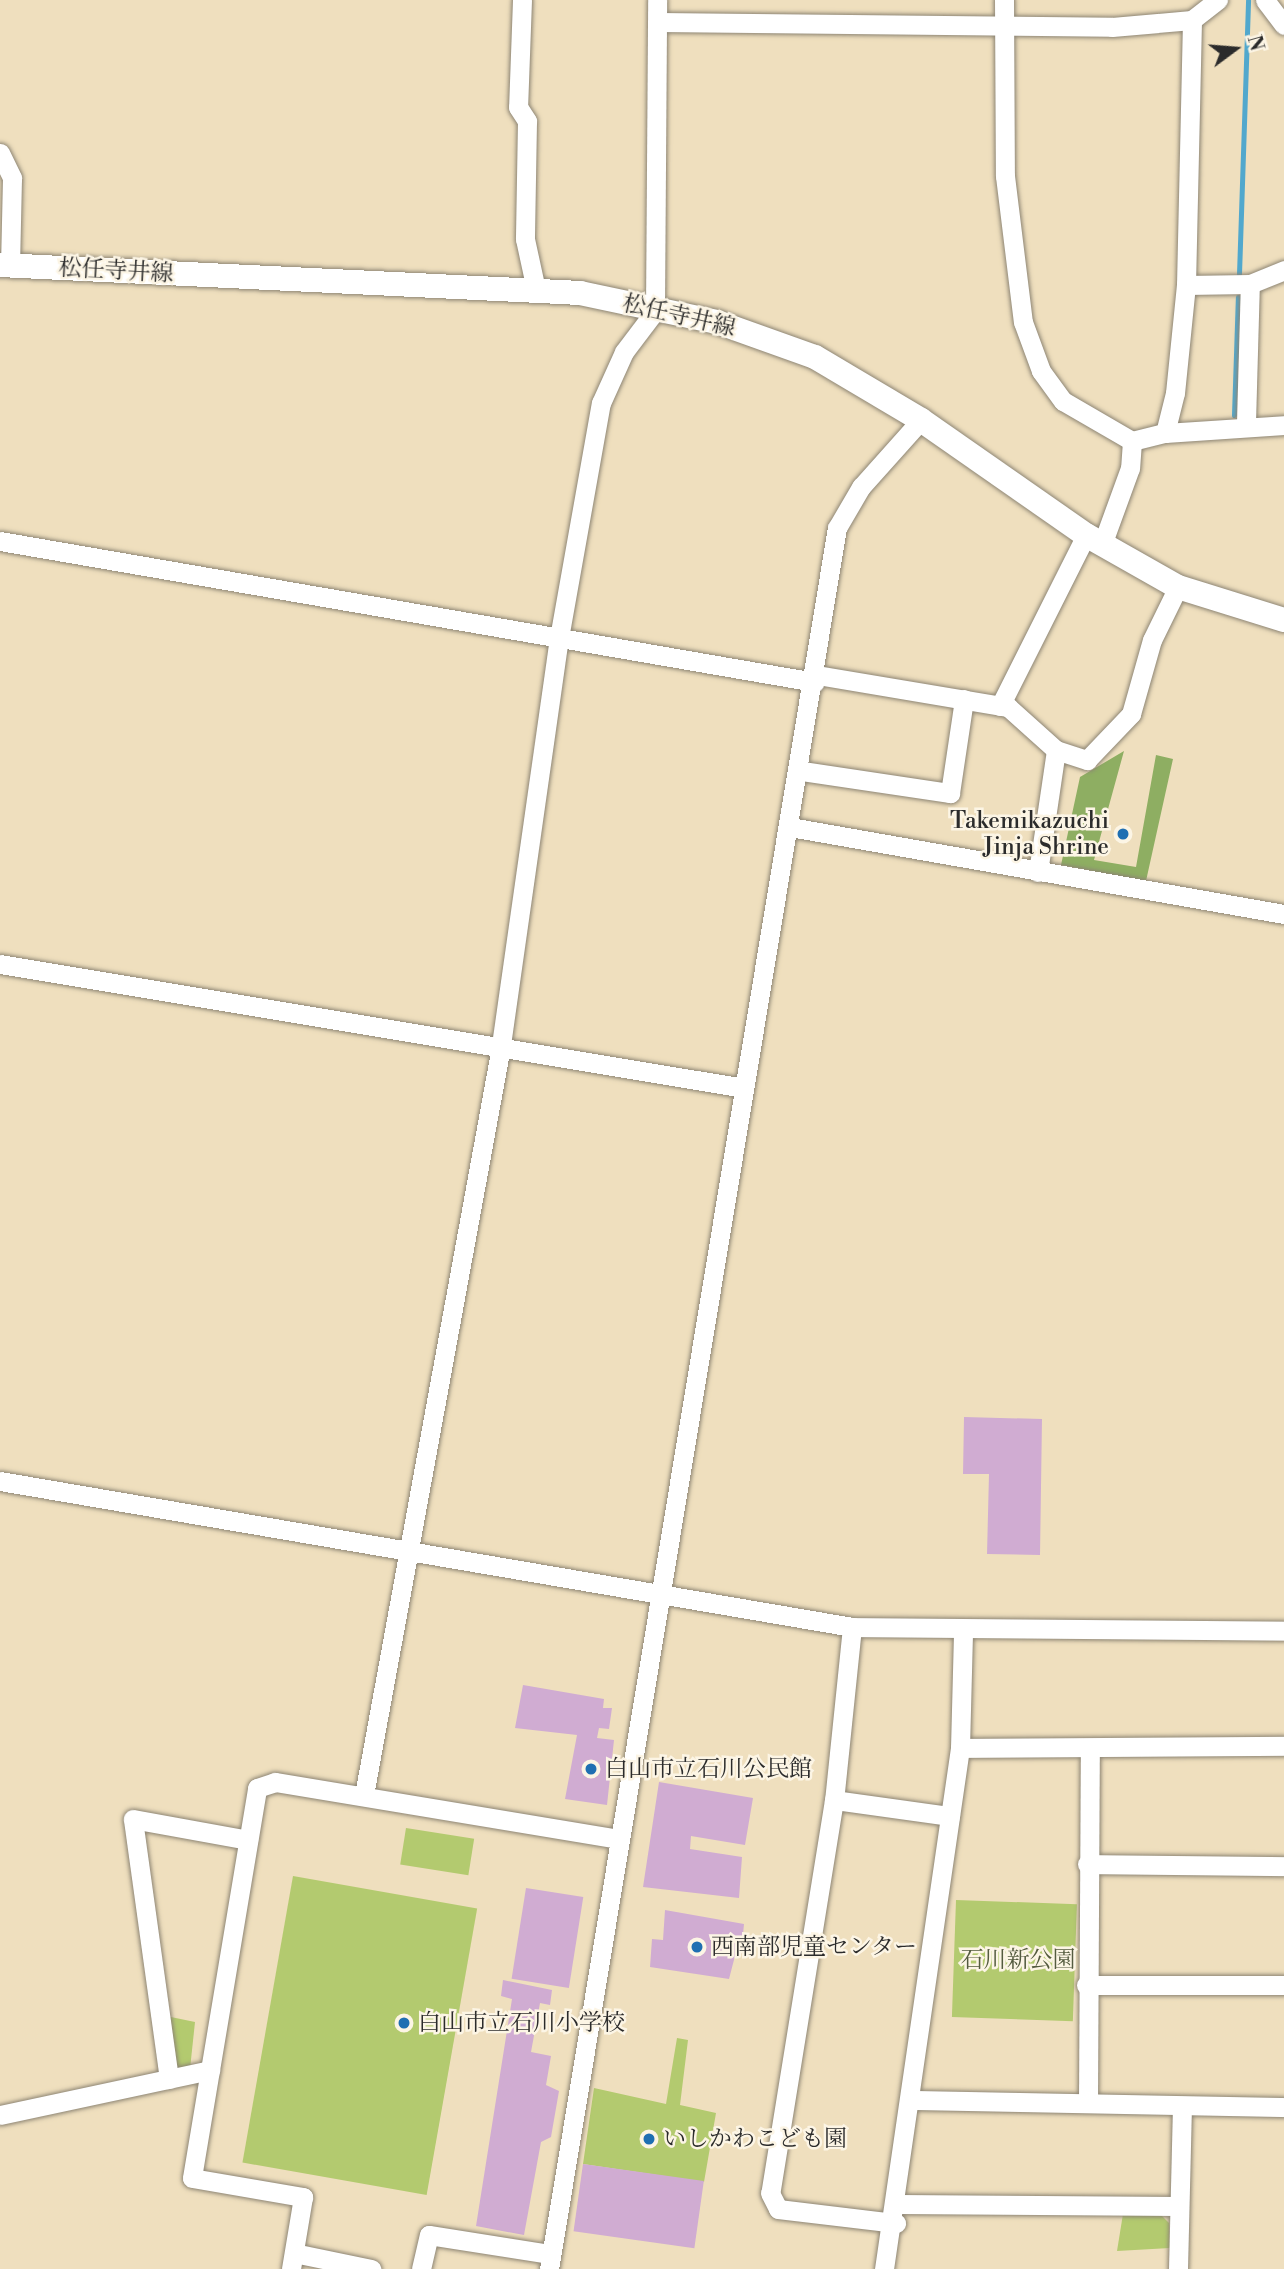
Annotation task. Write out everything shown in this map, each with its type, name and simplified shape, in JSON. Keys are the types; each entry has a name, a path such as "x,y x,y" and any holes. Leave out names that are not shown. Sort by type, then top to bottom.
{"main road":[{"name":"松任寺井線","path":"5,266 580,293 717,322 815,357 921,420 1094,540 1178,587 1284,620"}],"street":[{"path":"522,0 518,107 527,121 525,239 536,290"},
{"path":"364,1795 500,1052 559,638 601,403 624,352 655,311 659,22 657,0"},
{"path":"1004,0 1005,176 1023,322 1041,371 1063,401 1132,440 1245,423 1284,425"},
{"path":"659,22 1004,26 1192,20 1218,0"},
{"path":"1265,0 1284,25"},
{"path":"1165,433 1185,285 1192,20"},
{"path":"0,152 12,178 5,266"},
{"path":"1185,285 1251,284 1284,270"},
{"path":"1245,423 1251,284"},
{"path":"421,2269 429,2235 550,2261 744,1088 802,771 837,528 861,487 921,420"},
{"path":"1000,706 1094,540 1130,468 1132,440"},
{"path":"0,541 402,606 559,638 1000,706 1056,750 1087,760 1131,714 1152,640 1178,587"},
{"path":"802,771 950,793 964,699"},
{"path":"1038,872 1056,750"},
{"path":"790,827 1284,914"},
{"path":"0,964 242,1000 500,1052 744,1088"},
{"path":"0,1481 852,1627 1284,1631"},
{"path":"852,1627 834,1800 770,2193 778,2208 897,2214 1178,2206"},
{"path":"884,2269 897,2214 960,1748 963,1630"},
{"path":"960,1748 1284,1746"},
{"path":"1087,2103 1090,1748"},
{"path":"371,2269 293,2261 303,2197 192,2178 257,1788 275,1782 619,1839"},
{"path":"834,1800 950,1816"},
{"path":"169,2079 133,1819 248,1840"},
{"path":"1087,1864 1284,1866"},
{"path":"1086,1985 1284,1984"},
{"path":"0,2115 209,2070"},
{"path":"912,2100 1284,2107"},
{"path":"1178,2269 1182,2107"}],"green space":[{"path":"1124,751 1094,860 1136,867 1156,755 1173,759 1146,881 1061,865 1080,777"},
{"path":"406,1828 474,1839 468,1875 400,1865"},
{"path":"293,1876 477,1908 427,2195 242,2163"},
{"name":"石川新公園","path":"956,1900 1077,1904 1073,2021 952,2017"},
{"path":"166,2016 195,2022 190,2069 173,2071"},
{"path":"677,2038 688,2040 680,2105 716,2113 704,2182 583,2164 594,2088 666,2104"},
{"path":"1123,2214 1161,2215 1169,2223 1170,2248 1117,2251"}],"building":[{"path":"964,1417 1042,1419 1040,1555 987,1554 989,1474 963,1474"},
{"path":"523,1685 604,1699 603,1708 612,1708 609,1729 599,1728 597,1738 614,1740 607,1805 565,1799 577,1735 515,1728"},
{"path":"659,1782 753,1798 745,1845 691,1836 690,1849 742,1857 739,1898 643,1887"},
{"path":"526,1888 583,1897 569,1988 512,1979"},
{"name":"西南部児童センター","path":"665,1910 744,1924 741,1955 735,1956 729,1979 650,1967 652,1939 663,1940"},
{"path":"503,1980 552,1990 550,2005 540,2003 531,2052 551,2056 546,2085 559,2091 551,2137 541,2142 524,2235 476,2226 512,1999 501,1996"},
{"path":"583,2164 704,2181 694,2248 574,2231"}],"waterway":[{"path":"1239,274 1248,0"},
{"path":"1234,415 1238,297"}],"place":[{"name":"Takemikazuchi Jinja Shrine","path":"1123,834"},
{"name":"白山市立石川公民館","path":"591,1769"},
{"name":"西南部児童センター","path":"697,1947"},
{"name":"白山市立石川小学校","path":"404,2023"},
{"name":"いしかわこども園","path":"649,2139"}]}
